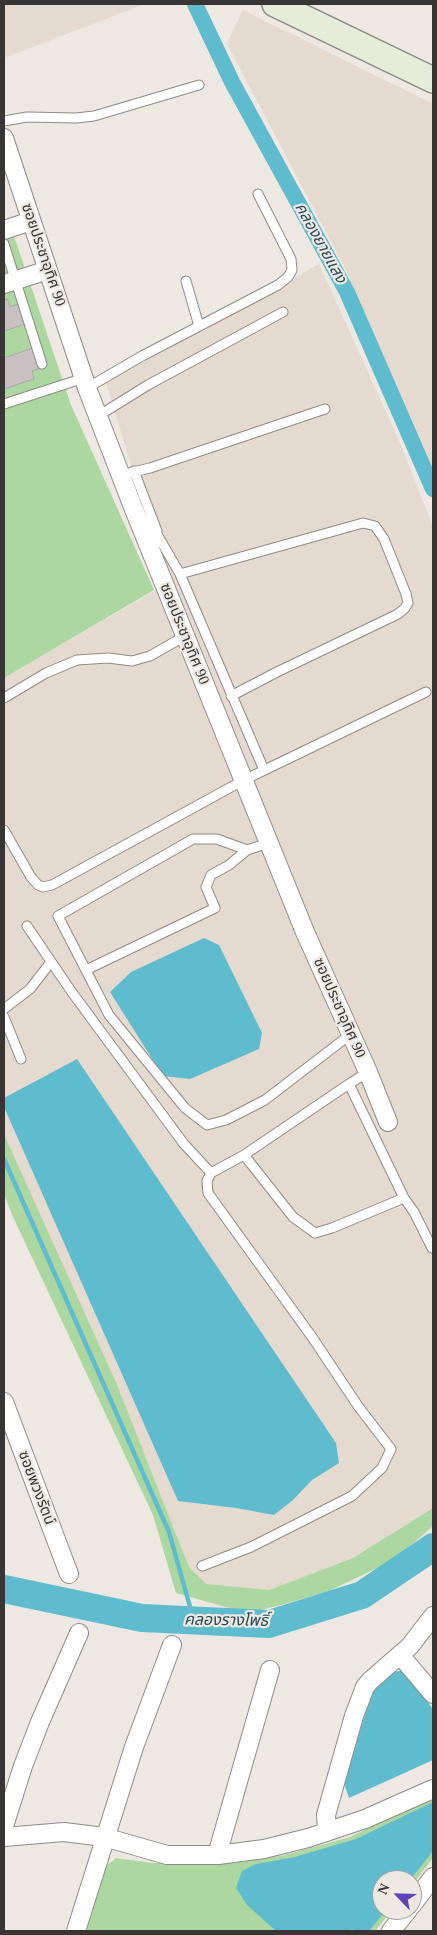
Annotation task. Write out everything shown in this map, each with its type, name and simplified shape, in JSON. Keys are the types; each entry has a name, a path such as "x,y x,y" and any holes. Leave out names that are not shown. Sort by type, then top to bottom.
{"street":[{"path":"275,4 433,80"},
{"name":"ซอยประชาอุทิศ 90","path":"4,138 98,416 127,473 133,507 305,932 368,1072 388,1122"},
{"path":"4,230 31,221"},
{"path":"10,282 48,270"},
{"name":"ซอยพวงรัตน์","path":"4,1402 69,1574"},
{"path":"327,1832 326,1815 360,1699 370,1681 410,1646 433,1616"},
{"path":"4,1826 23,1766 40,1722 79,1633"},
{"path":"76,1931 104,1837 134,1747 172,1645"},
{"path":"400,1655 433,1694"},
{"path":"217,1855 270,1670"},
{"path":"4,1837 64,1832 104,1837 167,1855 217,1855 264,1849 327,1832 365,1819 433,1789"},
{"path":"422,1892 433,1877"},
{"path":"390,1931 399,1920"}],"lane":[{"path":"4,121 27,117 76,118 94,116 199,85"},
{"path":"4,404 86,383 278,285 288,277 292,270 291,259 258,194"},
{"path":"4,244 10,282 42,364"},
{"path":"186,282 199,326"},
{"path":"98,416 148,385 283,312"},
{"path":"264,770 180,574 158,536 127,473 325,409"},
{"path":"133,507 158,536"},
{"path":"180,574 363,523 375,526 384,539 406,594 408,603 405,608 398,614 231,696"},
{"path":"4,698 46,673 77,660 108,658 132,661 150,656 185,636"},
{"path":"4,830 30,877 43,887 52,885 244,780 426,692"},
{"path":"247,850 218,839 193,839 58,916 110,1015 185,1108 206,1125 226,1120 265,1100 351,1034"},
{"path":"86,970 215,908 206,887 211,875 247,850 269,843"},
{"path":"27,926 51,962 184,1144 211,1173"},
{"path":"4,1009 30,989 51,962"},
{"path":"4,1017 21,1060"},
{"path":"202,1566 251,1547 352,1496 382,1468 391,1449 358,1406 312,1337 208,1193 207,1182 211,1173 244,1155 368,1072"},
{"path":"349,1084 404,1198 414,1212 432,1248"},
{"path":"244,1155 294,1218 315,1232 332,1228 404,1198"}],"shaded area":[{"path":"4,4 145,4 4,58"},
{"path":"243,10 433,104 433,468 345,268 227,44"},
{"path":"319,264 401,445 433,527 433,1508 353,1558 269,1590 208,1584 189,1567 116,1382 4,1134 4,678 170,582 146,515 106,383"}],"green space":[{"path":"14,236 71,405 154,590 4,678 4,239"},
{"path":"4,1134 116,1382 189,1567 207,1584 269,1590 353,1558 433,1508 433,1526 394,1560 329,1591 281,1605 247,1613 176,1593 153,1515 13,1217 4,1194"},
{"path":"433,1797 433,1858 422,1872 422,1870 372,1870 372,1920 384,1920 375,1931 85,1931 106,1866 116,1858 153,1863 239,1860 281,1856 350,1837"}],"water":[{"path":"204,938 219,945 262,1033 259,1049 190,1079 163,1076 110,992 131,972"},
{"path":"77,1059 336,1443 339,1463 312,1480 293,1500 274,1515 178,1501 4,1107 4,1098"},
{"path":"403,1670 433,1709 433,1760 349,1798 344,1783 372,1692 386,1674"},
{"path":"433,1802 433,1851 418,1870 372,1870 372,1920 378,1920 369,1931 355,1931 352,1929 350,1931 276,1931 247,1905 236,1888 242,1871 256,1864 295,1857 356,1839"}],"building":[{"path":"7,299 10,307 21,303 28,323 4,331 4,300"},
{"path":"36,347 43,367 32,371 34,379 4,389 4,358"}],"waterway":[{"name":"คลองยายแสง","path":"195,4 232,82 347,292 433,489"},
{"path":"4,1159 169,1532 194,1621"},
{"name":"คลองรางโพธิ์","path":"4,1589 142,1618 269,1624 362,1595 433,1547"}]}
